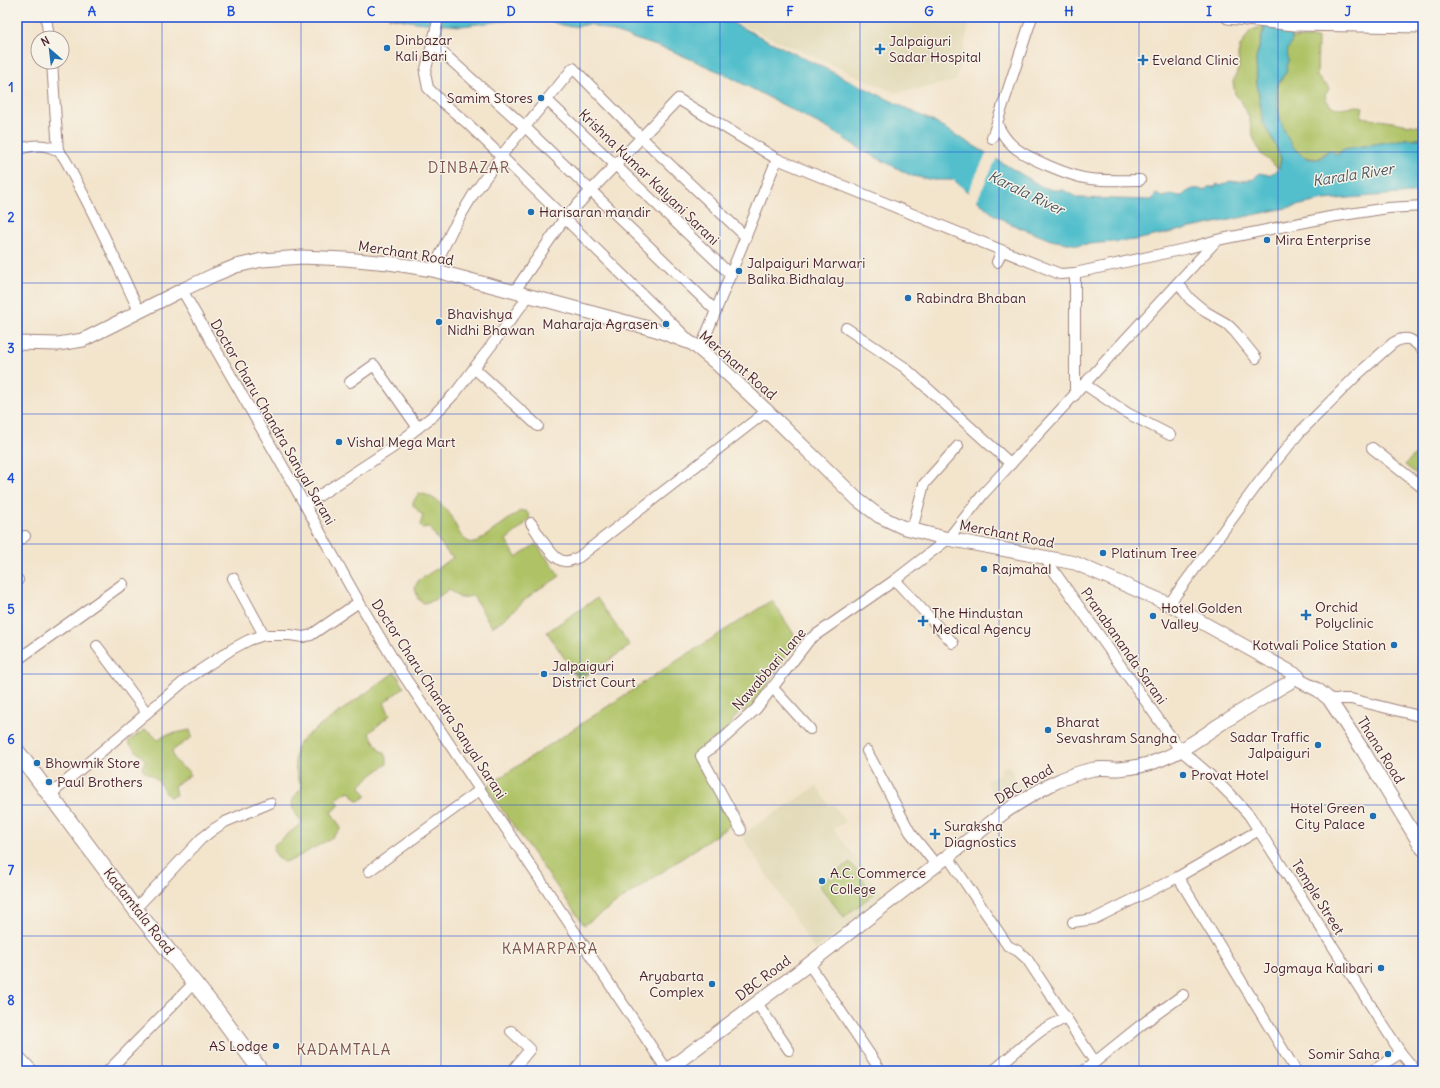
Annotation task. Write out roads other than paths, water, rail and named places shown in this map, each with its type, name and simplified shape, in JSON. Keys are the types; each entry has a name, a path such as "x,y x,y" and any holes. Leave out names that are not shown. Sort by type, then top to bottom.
{"main road":[{"name":"Kadamtala Road","path":"17,751 261,1071"}],"street":[{"path":"46,17 48,30"},
{"path":"992,138 1032,17"},
{"path":"1228,17 1295,24 1422,26"},
{"path":"438,21 425,73 428,88 467,123 697,347 716,311 777,159"},
{"path":"433,44 525,127 716,311"},
{"path":"432,270 452,230 501,156 573,68 641,137 746,238"},
{"path":"53,70 58,151"},
{"path":"514,292 564,219 678,99 777,159 878,206 1002,251 1060,274 1075,273 1189,248 1217,240 1359,212 1388,208 1423,206"},
{"name":"Krishna Kumar Kalyani Sarani","path":"547,100 731,275"},
{"path":"997,124 1004,136 1013,146 1027,155 1075,176 1089,179 1140,180"},
{"path":"18,149 35,146 47,147 58,151 63,157 85,196 139,311"},
{"name":"Nawabbari Lane","path":"741,830 701,756 724,738 756,709 810,639 895,580 948,539 984,493 1217,240"},
{"path":"997,262 1002,251"},
{"name":"Merchant Road","path":"17,343 58,344 83,340 182,290 236,266 262,260 302,258 344,259 389,263 432,270 528,297 656,330 697,347 767,411 858,500 879,516 902,528 948,539 1075,563 1168,604 1273,662 1297,679"},
{"path":"1074,395 1075,273"},
{"path":"1178,283 1190,299 1206,312 1227,324 1256,358"},
{"name":"Doctor Charu Chandra Sanyal Sarani","path":"182,290 359,602 396,664 666,1070"},
{"path":"305,505 374,461 418,428 449,400 528,297"},
{"path":"846,328 904,367 1011,464"},
{"path":"1168,604 1260,481 1299,433 1358,374 1399,339 1409,339 1423,350"},
{"path":"350,382 374,365 418,428"},
{"path":"474,368 538,426"},
{"path":"1084,384 1127,413 1170,435"},
{"path":"531,523 552,553 558,559 563,561 571,561 767,411"},
{"path":"912,530 924,484 958,446"},
{"path":"1372,448 1423,488"},
{"name":"Pranabananda Sarani","path":"1044,557 1180,750"},
{"path":"233,578 264,636"},
{"path":"895,580 953,643"},
{"path":"17,660 123,584"},
{"path":"50,795 187,679 200,670 250,640 264,636 290,635 303,637 312,635 359,602"},
{"path":"97,646 147,713"},
{"path":"1272,693 1278,676 1276,666 1273,662"},
{"name":"DBC Road","path":"666,1070 809,964 1006,811 1028,797 1063,779 1094,769 1120,768 1150,764 1180,750 1297,679"},
{"name":"Thana Road","path":"1297,679 1318,690 1329,699 1364,752 1423,849"},
{"path":"772,687 810,729"},
{"path":"1329,699 1351,699 1423,717"},
{"name":"Temple Street","path":"1180,750 1223,786 1249,815 1401,1053 1416,1071"},
{"path":"867,751 910,832 937,866"},
{"path":"368,871 480,790"},
{"path":"136,909 201,839 224,822 270,803"},
{"path":"1073,922 1094,919 1178,876 1259,830"},
{"path":"948,857 1008,946 1018,951 1027,959 1095,1062"},
{"path":"1178,876 1296,1071"},
{"path":"809,964 881,1071"},
{"path":"108,1071 194,983"},
{"path":"1084,1071 1141,1025 1183,995"},
{"path":"757,1003 789,1050"},
{"path":"993,1071 1038,1033 1065,1018"},
{"path":"511,1031 530,1048 512,1071"},
{"path":"1372,1071 1401,1053"},
{"path":"17,1054 33,1071"},
{"path":"1420,1071 1423,1068"}],"water":[{"path":"388,17 540,17 461,26 415,22"},
{"name":"Karala River","path":"543,17 720,17 934,122 1041,186 1052,190 1063,190 1078,198 1152,200 1156,194 1163,197 1171,195 1182,196 1192,189 1204,191 1208,187 1215,187 1217,184 1221,186 1230,181 1237,182 1254,179 1259,173 1269,175 1279,169 1281,158 1263,123 1257,83 1256,59 1267,18 1289,17 1292,41 1287,53 1289,60 1286,72 1277,88 1277,97 1281,121 1291,144 1299,153 1308,158 1318,159 1330,150 1337,155 1344,149 1406,139 1423,139 1423,192 1324,200 1135,240 1078,245 1051,240 1011,224 993,214 954,180 934,180 912,176 862,150 829,129 722,73 672,51 589,24 583,26 566,26 555,23"}],"place":[{"name":"Dinbazar Kali Bari","path":"387,48"},
{"name":"Jalpaiguri Sadar Hospital","path":"880,49"},
{"name":"Eveland Clinic","path":"1143,60"},
{"name":"Samim Stores","path":"541,98"},
{"name":"Harisaran mandir","path":"531,212"},
{"name":"Mira Enterprise","path":"1267,240"},
{"name":"Jalpaiguri Marwari Balika Bidhalay","path":"739,271"},
{"name":"Rabindra Bhaban","path":"908,298"},
{"name":"Bhavishya Nidhi Bhawan","path":"439,322"},
{"name":"Maharaja Agrasen","path":"666,324"},
{"name":"Vishal Mega Mart","path":"339,442"},
{"name":"Platinum Tree","path":"1103,553"},
{"name":"Rajmahal","path":"984,569"},
{"name":"Orchid Polyclinic","path":"1306,615"},
{"name":"Hotel Golden Valley","path":"1153,616"},
{"name":"The Hindustan Medical Agency","path":"923,621"},
{"name":"Kotwali Police Station","path":"1394,645"},
{"name":"Jalpaiguri District Court","path":"544,674"},
{"name":"Bharat Sevashram Sangha","path":"1048,730"},
{"name":"Sadar Traffic Jalpaiguri","path":"1318,745"},
{"name":"Bhowmik Store","path":"37,763"},
{"name":"Provat Hotel","path":"1183,775"},
{"name":"Paul Brothers","path":"49,782"},
{"name":"Hotel Green City Palace","path":"1373,816"},
{"name":"Suraksha Diagnostics","path":"935,834"},
{"name":"A.C. Commerce College","path":"822,881"},
{"name":"Jogmaya Kalibari","path":"1381,968"},
{"name":"Aryabarta Complex","path":"712,984"},
{"name":"AS Lodge","path":"276,1046"},
{"name":"Somir Saha","path":"1388,1054"}],"district":[{"name":"DINBAZAR","path":"469,168"},
{"name":"KAMARPARA","path":"550,949"},
{"name":"KADAMTALA","path":"344,1050"}]}
